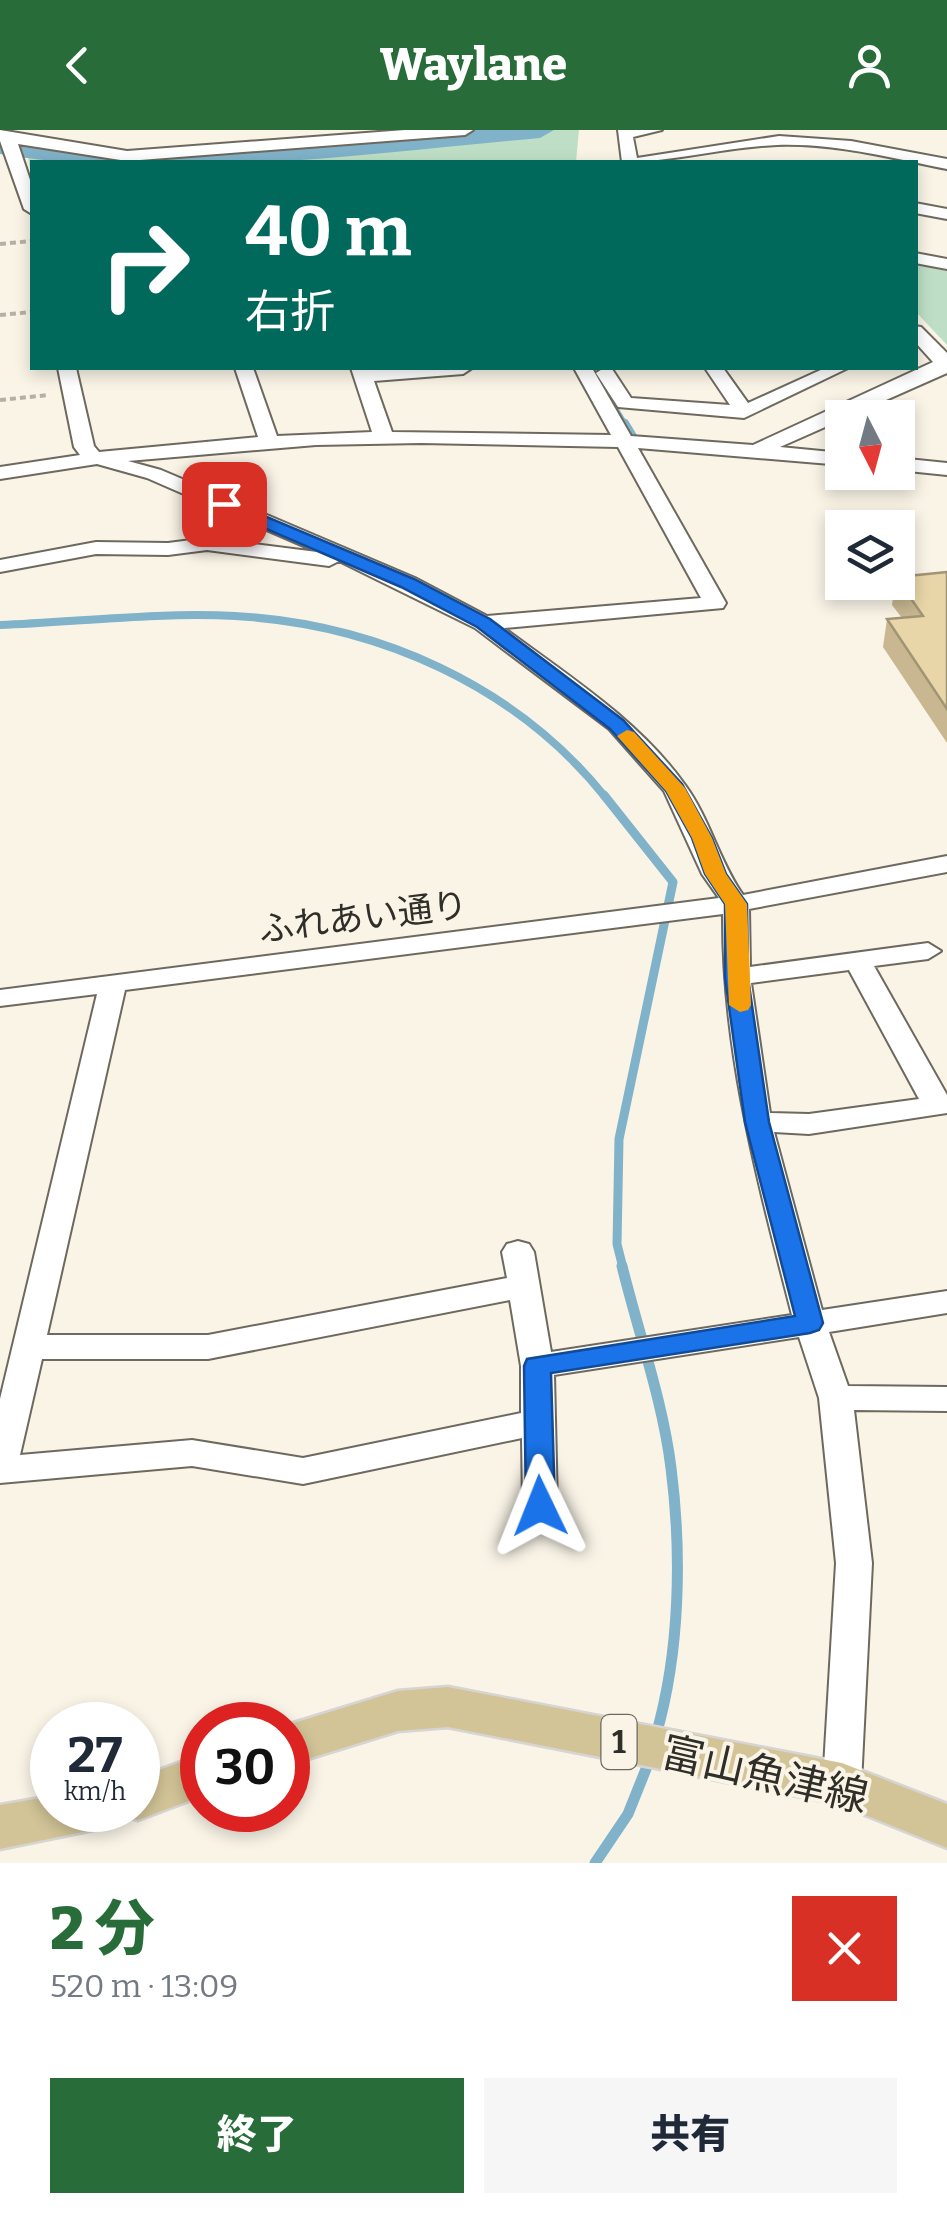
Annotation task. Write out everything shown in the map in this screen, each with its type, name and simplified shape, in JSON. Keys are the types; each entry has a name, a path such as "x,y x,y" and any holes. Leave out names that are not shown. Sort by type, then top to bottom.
{"main road":[{"name":"富山魚津線","path":"310,1738 384,1714 448,1708 842,1784 947,1826"},
{"path":"0,1827 30,1822"}],"street":[{"path":"270,130 279,146"},
{"path":"30,203 7,147 127,156 465,130"},
{"path":"630,160 624,133 654,130"},
{"path":"694,130 744,160"},
{"path":"678,160 756,142 827,144 947,164"},
{"path":"918,209 947,214"},
{"path":"918,259 947,264"},
{"path":"758,450 946,363 918,335"},
{"path":"67,370 84,447 92,456 154,474 365,565 483,623 616,724 674,788 702,838 716,874 736,904 736,978 757,1122 810,1323 836,1398 854,1562 842,1784"},
{"path":"245,370 268,442"},
{"path":"384,434 362,372 412,370"},
{"path":"483,623 714,603 584,370"},
{"path":"603,370 625,403 744,412 830,370"},
{"path":"715,370 744,412"},
{"path":"0,472 92,456 384,434 626,440 825,456"},
{"path":"915,466 947,469"},
{"path":"0,566 96,548 168,549 207,544 365,565"},
{"name":"ふれあい通り","path":"0,998 736,904 947,864"},
{"path":"736,978 928,950"},
{"path":"757,1122 809,1124 942,1105 857,960"},
{"path":"113,984 0,1470 192,1453 304,1471 538,1422"},
{"path":"518,1252 537,1366 540,1506"},
{"path":"28,1347 208,1347 524,1286"},
{"path":"537,1366 947,1302"},
{"path":"836,1398 947,1399"}],"path":[{"path":"0,244 30,241"},
{"path":"0,315 30,312"},
{"path":"0,400 72,393"}],"green space":[{"path":"537,130 579,130 576,160 174,160"},
{"path":"53,155 89,160 30,160 30,170 28,157"},
{"path":"918,265 947,271 947,345 918,314"}],"building":[{"path":"947,572 947,709 887,619 923,616 912,600 915,600 915,575"}],"waterway":[{"path":"174,160 540,130"},
{"path":"0,145 91,160"},
{"path":"605,391 626,425"},
{"path":"625,423 639,446"},
{"path":"0,625 206,615 288,621 340,632 391,647 487,693 570,758 606,798"},
{"path":"604,795 673,882 619,1139 617,1244 623,1268"},
{"path":"622,1266 662,1418 674,1501 677,1603 670,1670 656,1735"},
{"path":"595,1863 628,1814 650,1759"}],"slow traffic":[{"path":"627,736 674,788 702,838 716,874 736,904 740,1005"}],"route":[{"path":"224,504 408,583 483,623 616,724 674,788 702,838 716,874 736,904 736,978 757,1122 810,1323 537,1366 540,1506"}]}
